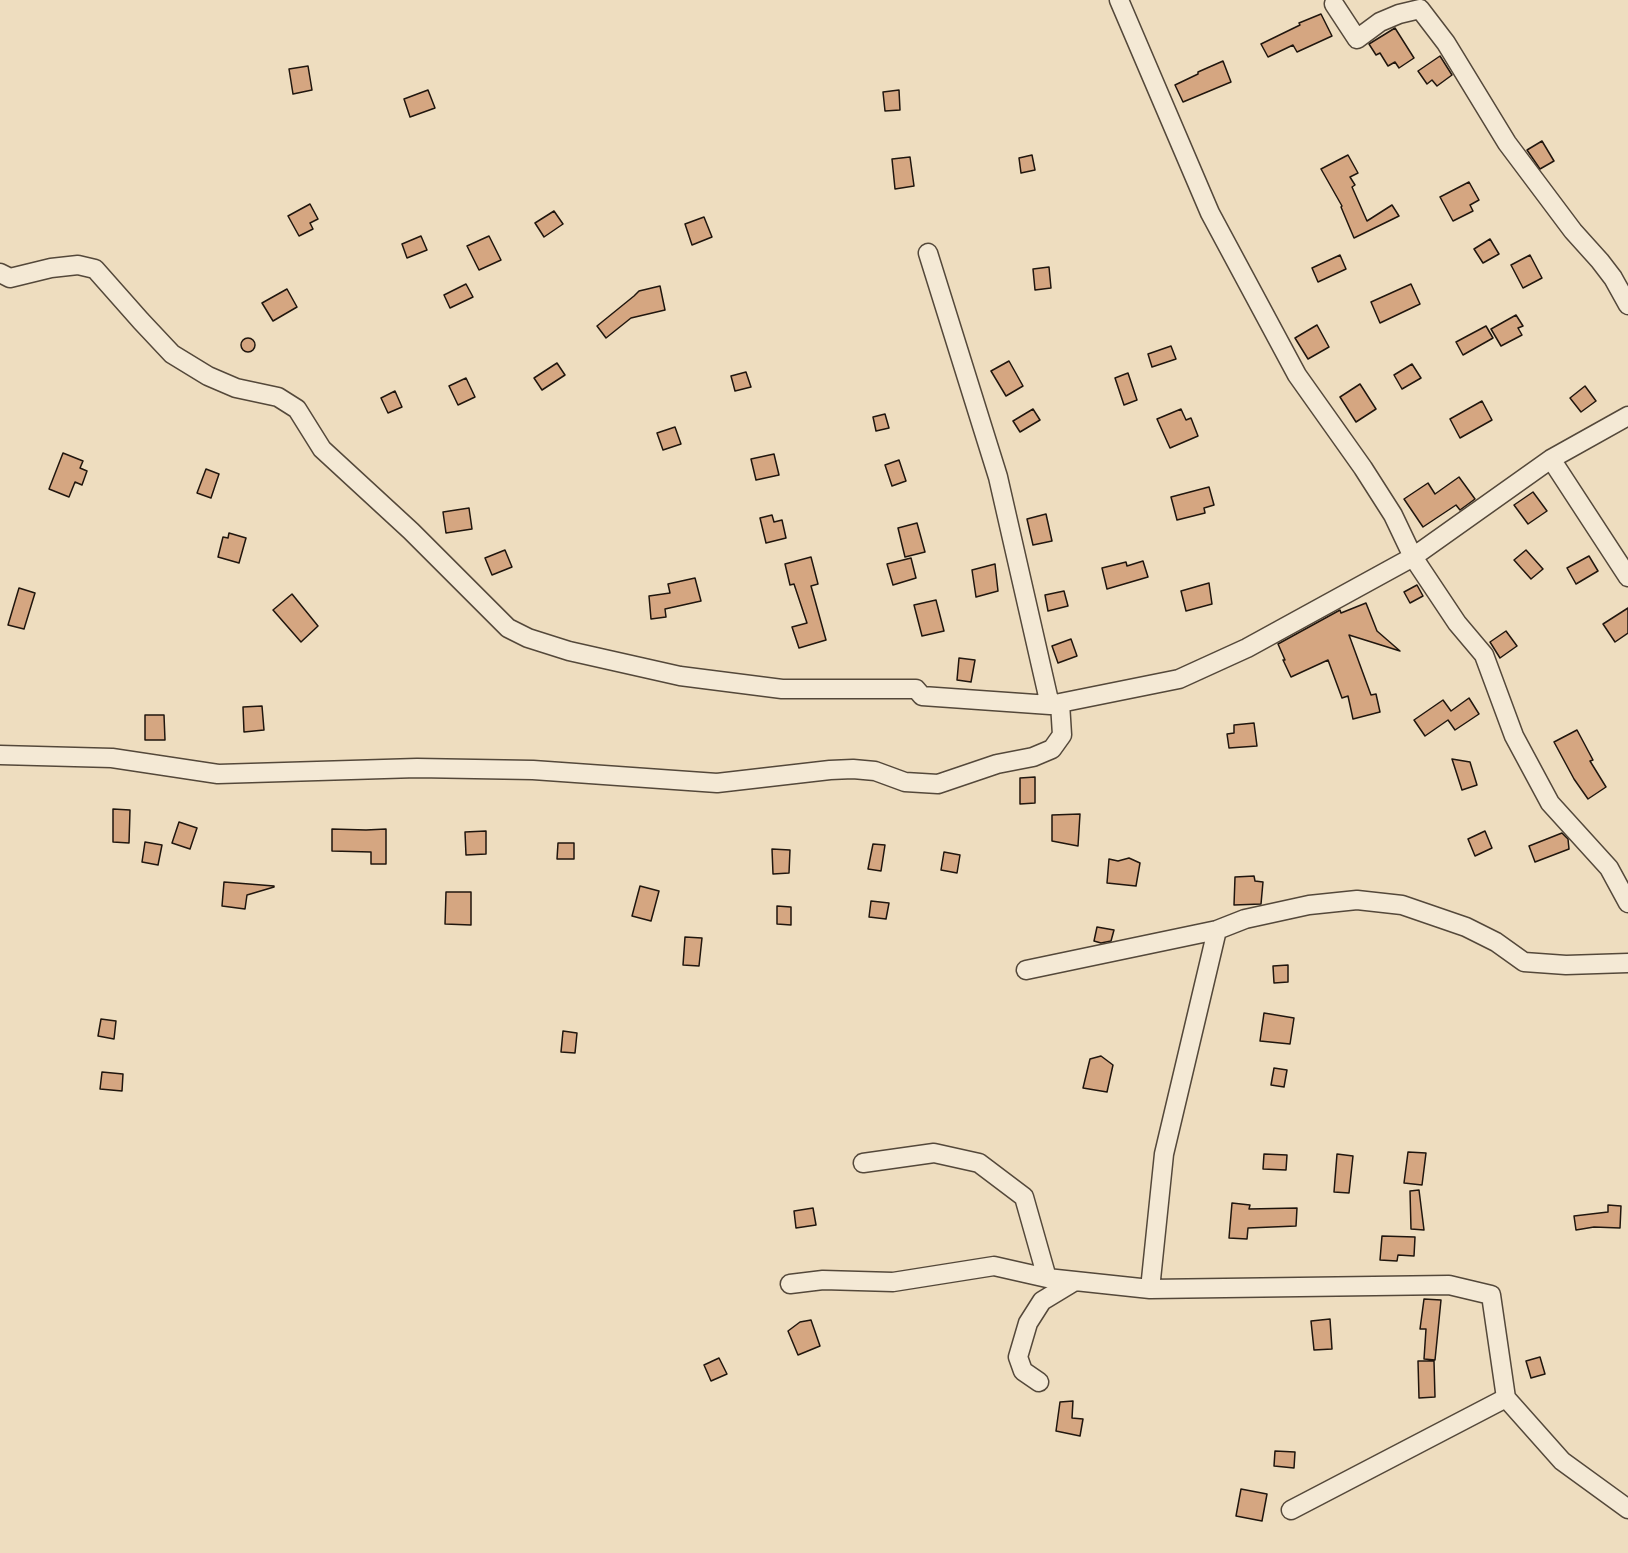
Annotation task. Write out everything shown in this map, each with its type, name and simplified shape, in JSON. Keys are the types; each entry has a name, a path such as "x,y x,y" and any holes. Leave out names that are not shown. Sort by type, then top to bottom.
{"street":[{"path":"1119,0 1210,213 1297,375 1363,468 1393,515 1413,557 1457,623 1484,655 1514,736 1550,803 1608,868 1628,903"},
{"path":"1334,4 1358,39 1380,22 1420,9 1446,43 1507,144 1573,231 1613,278 1628,305"},
{"path":"0,755 112,758 218,774 417,768 533,770 717,783 853,769 875,771 905,782 938,784 997,764 1034,757 1052,749 1062,735 1055,704 998,477 928,253"},
{"path":"0,273 10,278 51,268 78,265 95,269 172,354 208,376 236,388 278,397 297,409 322,449 411,531 508,628 528,638 569,651 680,676 782,689 915,689 922,696 1055,704 1179,679 1247,648 1413,557 1551,459 1628,416"},
{"path":"1551,459 1628,577"},
{"path":"1026,970 1217,930 1266,914 1309,905 1357,900 1402,905 1466,927 1496,942 1524,962 1566,965 1628,963"},
{"path":"1150,1289 1164,1154 1217,930"},
{"path":"863,1163 934,1153 979,1163 1023,1197 1047,1278"},
{"path":"790,1284 823,1280 893,1282 994,1266 1047,1278 1150,1289 1449,1285 1491,1295 1506,1398 1562,1461 1628,1509"},
{"path":"1039,1382 1023,1371 1018,1357 1028,1323 1042,1301 1075,1281"},
{"path":"1291,1510 1506,1398"}],"building":[{"path":"1321,14 1332,36 1297,52 1293,45 1268,57 1261,44"},
{"path":"1395,28 1414,58 1399,68 1395,62 1388,66 1380,53 1376,55 1369,44"},
{"path":"1440,56 1452,75 1437,86 1432,80 1427,84 1418,71"},
{"path":"1223,61 1231,82 1183,102 1175,85"},
{"path":"308,66 312,90 293,94 289,69"},
{"path":"428,90 435,108 410,117 404,99"},
{"path":"899,90 900,110 885,111 883,92"},
{"path":"1542,141 1554,161 1540,169 1527,150"},
{"path":"1032,155 1035,170 1021,173 1019,158"},
{"path":"1348,155 1358,173 1350,177 1355,185 1352,187 1367,221 1392,205 1399,216 1354,238 1342,206 1321,169"},
{"path":"910,157 914,186 895,189 892,159"},
{"path":"1469,182 1479,200 1470,205 1473,211 1453,221 1440,197"},
{"path":"310,204 318,219 310,223 313,229 299,236 288,216"},
{"path":"554,211 563,224 544,237 535,223"},
{"path":"704,217 712,237 692,245 685,224"},
{"path":"421,236 427,250 407,258 402,244"},
{"path":"489,236 501,260 479,270 467,246"},
{"path":"1490,239 1499,254 1483,263 1474,249"},
{"path":"1340,255 1346,269 1318,282 1312,268"},
{"path":"1530,255 1542,278 1523,288 1511,265"},
{"path":"1049,267 1051,288 1035,290 1033,269"},
{"path":"466,284 473,297 450,308 444,295"},
{"path":"1411,284 1420,304 1380,323 1371,302"},
{"path":"660,286 665,310 631,318 606,338 597,326 639,291"},
{"path":"287,289 297,307 273,321 262,303"},
{"path":"1516,315 1523,326 1518,328 1522,335 1501,346 1491,329"},
{"path":"1317,325 1329,347 1308,359 1295,338"},
{"path":"1486,326 1493,338 1463,355 1456,342"},
{"path":"248,338 253,340 255,345 253,350 248,352 243,350 241,345 243,340"},
{"path":"1171,346 1176,359 1152,367 1148,354"},
{"path":"1009,361 1023,386 1006,396 991,371"},
{"path":"557,363 565,375 542,390 534,378"},
{"path":"1412,364 1421,378 1402,389 1394,375"},
{"path":"746,372 751,387 735,391 731,376"},
{"path":"1128,373 1137,400 1124,405 1115,378"},
{"path":"466,378 475,397 458,405 449,386"},
{"path":"1360,384 1376,409 1356,422 1340,397"},
{"path":"1585,386 1596,401 1581,412 1570,398"},
{"path":"395,391 402,407 388,413 381,398"},
{"path":"1482,401 1492,420 1460,438 1450,419"},
{"path":"1033,409 1040,420 1020,432 1013,421"},
{"path":"1181,409 1186,420 1191,418 1198,436 1170,448 1157,419"},
{"path":"885,414 889,428 876,431 873,417"},
{"path":"675,427 681,444 663,450 657,433"},
{"path":"63,453 83,461 80,468 87,471 82,485 75,482 69,497 49,489"},
{"path":"774,454 779,475 756,480 751,459"},
{"path":"899,460 906,481 892,486 885,465"},
{"path":"206,469 219,474 211,498 197,493"},
{"path":"1459,477 1475,499 1460,510 1456,505 1423,527 1404,499 1428,483 1435,494"},
{"path":"1209,487 1214,505 1204,508 1205,513 1177,520 1171,497"},
{"path":"1533,492 1547,511 1528,524 1514,505"},
{"path":"469,508 472,529 446,533 443,512"},
{"path":"1046,514 1052,541 1033,545 1027,519"},
{"path":"772,515 774,522 782,520 786,538 766,543 760,518"},
{"path":"917,523 925,552 905,557 898,528"},
{"path":"229,533 246,538 239,563 218,557 223,537 228,538"},
{"path":"505,550 512,567 492,575 485,558"},
{"path":"1526,550 1543,569 1531,579 1514,560"},
{"path":"1589,556 1598,571 1576,584 1567,568"},
{"path":"811,557 818,584 811,586 826,640 799,648 792,627 807,623 794,584 790,585 785,564"},
{"path":"911,558 916,578 893,585 887,564"},
{"path":"1143,561 1148,577 1107,589 1102,568 1126,562 1127,566"},
{"path":"995,564 998,591 976,597 972,570"},
{"path":"695,578 701,601 665,609 666,617 651,619 649,596 670,593 668,584"},
{"path":"1209,583 1212,604 1186,611 1181,591"},
{"path":"1417,585 1423,596 1410,603 1404,592"},
{"path":"19,588 35,593 24,629 8,625"},
{"path":"1064,591 1068,606 1048,611 1045,595"},
{"path":"292,594 318,626 301,642 273,610"},
{"path":"936,600 944,631 922,636 914,605"},
{"path":"1366,603 1377,631 1400,651 1349,635 1371,695 1376,694 1380,712 1353,719 1348,696 1342,698 1328,660 1291,677 1278,644 1340,610 1341,613"},
{"path":"1628,608 1628,633 1615,642 1603,624"},
{"path":"1506,631 1517,646 1500,658 1490,642"},
{"path":"1071,639 1077,656 1058,663 1052,646"},
{"path":"959,658 975,660 971,682 957,680"},
{"path":"1469,698 1479,714 1455,730 1448,720 1425,736 1414,720 1443,700 1451,711"},
{"path":"262,706 264,730 244,732 243,707"},
{"path":"145,715 164,715 165,740 145,740"},
{"path":"1254,723 1257,746 1229,748 1227,734 1234,733 1234,725"},
{"path":"1577,730 1593,760 1590,761 1606,787 1588,799 1554,742"},
{"path":"1452,759 1470,762 1477,785 1462,790"},
{"path":"1035,777 1035,803 1020,804 1020,778"},
{"path":"113,809 130,810 129,843 113,842"},
{"path":"1080,814 1078,846 1052,841 1052,815"},
{"path":"179,822 197,828 190,849 172,843"},
{"path":"332,829 386,829 386,864 371,864 371,852 332,851"},
{"path":"486,831 486,854 466,855 465,832"},
{"path":"1485,831 1492,848 1475,856 1468,839"},
{"path":"1562,833 1568,839 1569,849 1535,862 1529,846"},
{"path":"145,842 162,845 158,865 142,862"},
{"path":"558,843 574,843 574,859 557,859"},
{"path":"873,844 885,845 881,871 868,869"},
{"path":"772,849 790,850 789,873 773,874"},
{"path":"944,852 960,855 957,873 941,870"},
{"path":"1129,858 1140,863 1136,886 1107,883 1109,859 1118,861"},
{"path":"1254,876 1255,881 1263,882 1261,904 1234,905 1235,877"},
{"path":"224,882 274,887 247,895 245,909 222,906"},
{"path":"640,886 659,891 651,921 632,916"},
{"path":"446,892 471,892 471,925 445,924"},
{"path":"871,901 889,903 886,919 869,917"},
{"path":"777,906 791,907 791,925 777,924"},
{"path":"1097,927 1114,930 1111,941 1101,943 1094,941"},
{"path":"685,937 702,938 699,966 683,965"},
{"path":"1288,965 1288,982 1274,983 1273,966"},
{"path":"1264,1013 1294,1018 1290,1044 1260,1041"},
{"path":"101,1019 116,1021 114,1039 98,1036"},
{"path":"563,1031 577,1033 575,1053 561,1052"},
{"path":"1101,1056 1113,1065 1107,1092 1083,1088 1090,1059"},
{"path":"1274,1068 1287,1070 1284,1087 1271,1085"},
{"path":"102,1072 123,1074 122,1091 100,1089"},
{"path":"1408,1152 1426,1153 1422,1185 1404,1183"},
{"path":"1264,1154 1287,1155 1286,1170 1263,1169"},
{"path":"1337,1154 1353,1156 1349,1193 1334,1192"},
{"path":"1419,1190 1424,1230 1411,1229 1410,1191"},
{"path":"1232,1203 1250,1205 1249,1209 1297,1208 1296,1226 1248,1228 1247,1239 1229,1238"},
{"path":"1608,1205 1621,1206 1620,1228 1594,1227 1576,1230 1574,1216 1608,1212"},
{"path":"813,1208 816,1225 796,1228 794,1211"},
{"path":"1382,1236 1415,1237 1414,1256 1398,1255 1397,1261 1380,1260"},
{"path":"1424,1299 1441,1300 1435,1360 1424,1359 1426,1329 1420,1329"},
{"path":"1330,1319 1332,1349 1314,1350 1311,1321"},
{"path":"811,1320 820,1346 798,1355 788,1331 800,1322"},
{"path":"1540,1357 1545,1374 1531,1378 1526,1361"},
{"path":"719,1358 727,1374 711,1381 704,1365"},
{"path":"1418,1361 1434,1361 1435,1397 1419,1398"},
{"path":"1073,1401 1072,1418 1083,1419 1080,1436 1056,1431 1060,1402"},
{"path":"1275,1451 1295,1452 1294,1468 1274,1466"},
{"path":"1241,1489 1267,1494 1262,1521 1236,1516"}]}
